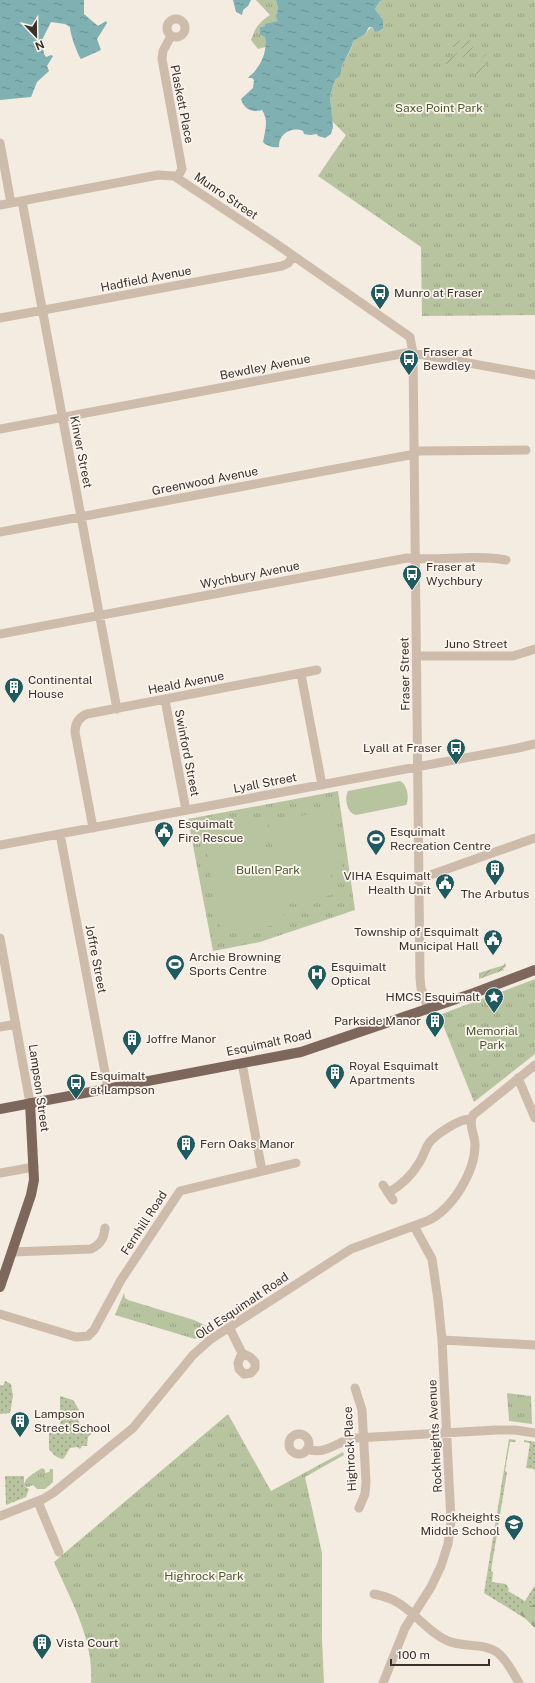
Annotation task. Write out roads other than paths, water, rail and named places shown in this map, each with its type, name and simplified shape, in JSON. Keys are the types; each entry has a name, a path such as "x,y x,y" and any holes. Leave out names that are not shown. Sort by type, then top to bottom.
{"main road":[{"name":"Esquimalt Road","path":"0,1109 301,1052 428,1009 535,970"},
{"name":"Lampson Street","path":"0,1286 31,1195 34,1180 30,1103"}],"street":[{"name":"Plaskett Place","path":"171,36 163,51 162,59 182,169 177,178"},
{"path":"0,143 11,203"},
{"name":"Munro Street","path":"0,205 158,175 170,175 177,178 275,243 410,338"},
{"name":"Kinver Street","path":"22,201 116,709"},
{"name":"Hadfield Avenue","path":"0,318 282,266 288,263 293,257"},
{"name":"Fraser Street","path":"410,338 414,353 420,982 428,1009"},
{"name":"Bewdley Avenue","path":"0,429 400,354 414,353 535,375"},
{"name":"Greenwood Avenue","path":"0,532 415,453 526,450"},
{"name":"Wychbury Avenue","path":"0,634 407,558 446,560 486,556 506,560"},
{"name":"Juno Street","path":"417,656 513,656 535,649"},
{"name":"Heald Avenue","path":"93,828 75,732 78,720 87,714 317,670"},
{"path":"301,674 322,785"},
{"name":"Swinford Street","path":"165,700 186,810"},
{"name":"Lyall Street","path":"0,845 535,744"},
{"name":"Joffre Street","path":"60,834 108,1088"},
{"path":"419,879 535,838"},
{"name":"Lampson Street","path":"0,938 30,1103"},
{"path":"0,1027 16,1024"},
{"path":"242,1063 262,1171 296,1163"},
{"path":"383,1185 390,1197 419,1164 427,1146 432,1140 462,1119 471,1119 476,1112 535,1064"},
{"path":"518,1078 535,1118"},
{"name":"Old Esquimalt Road","path":"0,1516 38,1502 58,1490 133,1428 197,1350 229,1327 351,1249 414,1226 439,1214 464,1185 475,1151 471,1119"},
{"path":"0,1173 34,1167"},
{"name":"Fernhill Road","path":"0,1314 76,1337 88,1336 94,1330 121,1280 180,1191 262,1171"},
{"name":"Rockheights Avenue","path":"383,1683 402,1636 438,1574 444,1559 449,1536 451,1513 442,1340 432,1259 414,1226"},
{"path":"12,1252 91,1249 98,1246 102,1240 105,1228"},
{"path":"229,1327 239,1344 242,1353"},
{"path":"442,1340 535,1345"},
{"name":"Highrock Place","path":"355,1388 361,1406 366,1488 359,1508"},
{"path":"307,1449 314,1451 325,1451 346,1440 363,1437 506,1430 535,1433"},
{"path":"38,1502 60,1552"},
{"path":"374,1594 392,1599 414,1614 435,1633 448,1641 462,1645 484,1647 497,1652 506,1662 519,1683"}],"water":[{"path":"0,0 84,0 84,14 98,26 106,21 107,23 97,39 101,50 81,59 74,43 70,27 65,24 51,22 42,40 44,54 46,57 51,55 53,56 47,66 49,71 37,82 31,97 0,100"},
{"path":"233,0 251,0 248,6 243,10 242,15 236,12"},
{"path":"276,0 385,0 380,1 375,9 383,20 383,28 375,32 372,27 369,27 365,34 353,41 342,66 340,76 335,80 330,96 333,127 331,134 325,138 318,136 317,134 310,135 304,134 303,131 299,130 290,130 281,138 279,147 266,145 263,142 266,122 262,110 255,111 246,108 241,99 253,88 254,80 252,78 248,78 258,67 264,55 265,37 260,34 260,27 265,26 265,24 278,21 276,17 278,9"}],"place":[{"name":"Munro at Fraser","path":"380,310"},
{"name":"Fraser at Bewdley","path":"409,376"},
{"name":"Fraser at Wychbury","path":"412,591"},
{"name":"Continental House","path":"14,704"},
{"name":"Lyall at Fraser","path":"456,765"},
{"name":"Esquimalt Fire Rescue","path":"164,848"},
{"name":"Esquimalt Recreation Centre","path":"376,856"},
{"name":"The Arbutus","path":"495,886"},
{"name":"VIHA Esquimalt Health Unit","path":"445,900"},
{"name":"Township of Esquimalt Municipal Hall","path":"493,956"},
{"name":"Archie Browning Sports Centre","path":"175,981"},
{"name":"Esquimalt Optical","path":"317,991"},
{"name":"HMCS Esquimalt","path":"494,1014"},
{"name":"Parkside Manor","path":"435,1038"},
{"name":"Joffre Manor","path":"132,1056"},
{"name":"Royal Esquimalt Apartments","path":"335,1090"},
{"name":"Esquimalt at Lampson","path":"76,1100"},
{"name":"Fern Oaks Manor","path":"186,1161"},
{"name":"Lampson Street School","path":"20,1438"},
{"name":"Rockheights Middle School","path":"514,1541"},
{"name":"Vista Court","path":"42,1660"}],"park label":[{"name":"Saxe Point Park","path":"439,108"},
{"name":"Bullen Park","path":"268,870"},
{"name":"Memorial Park","path":"492,1038"},
{"name":"Highrock Park","path":"204,1576"}]}
